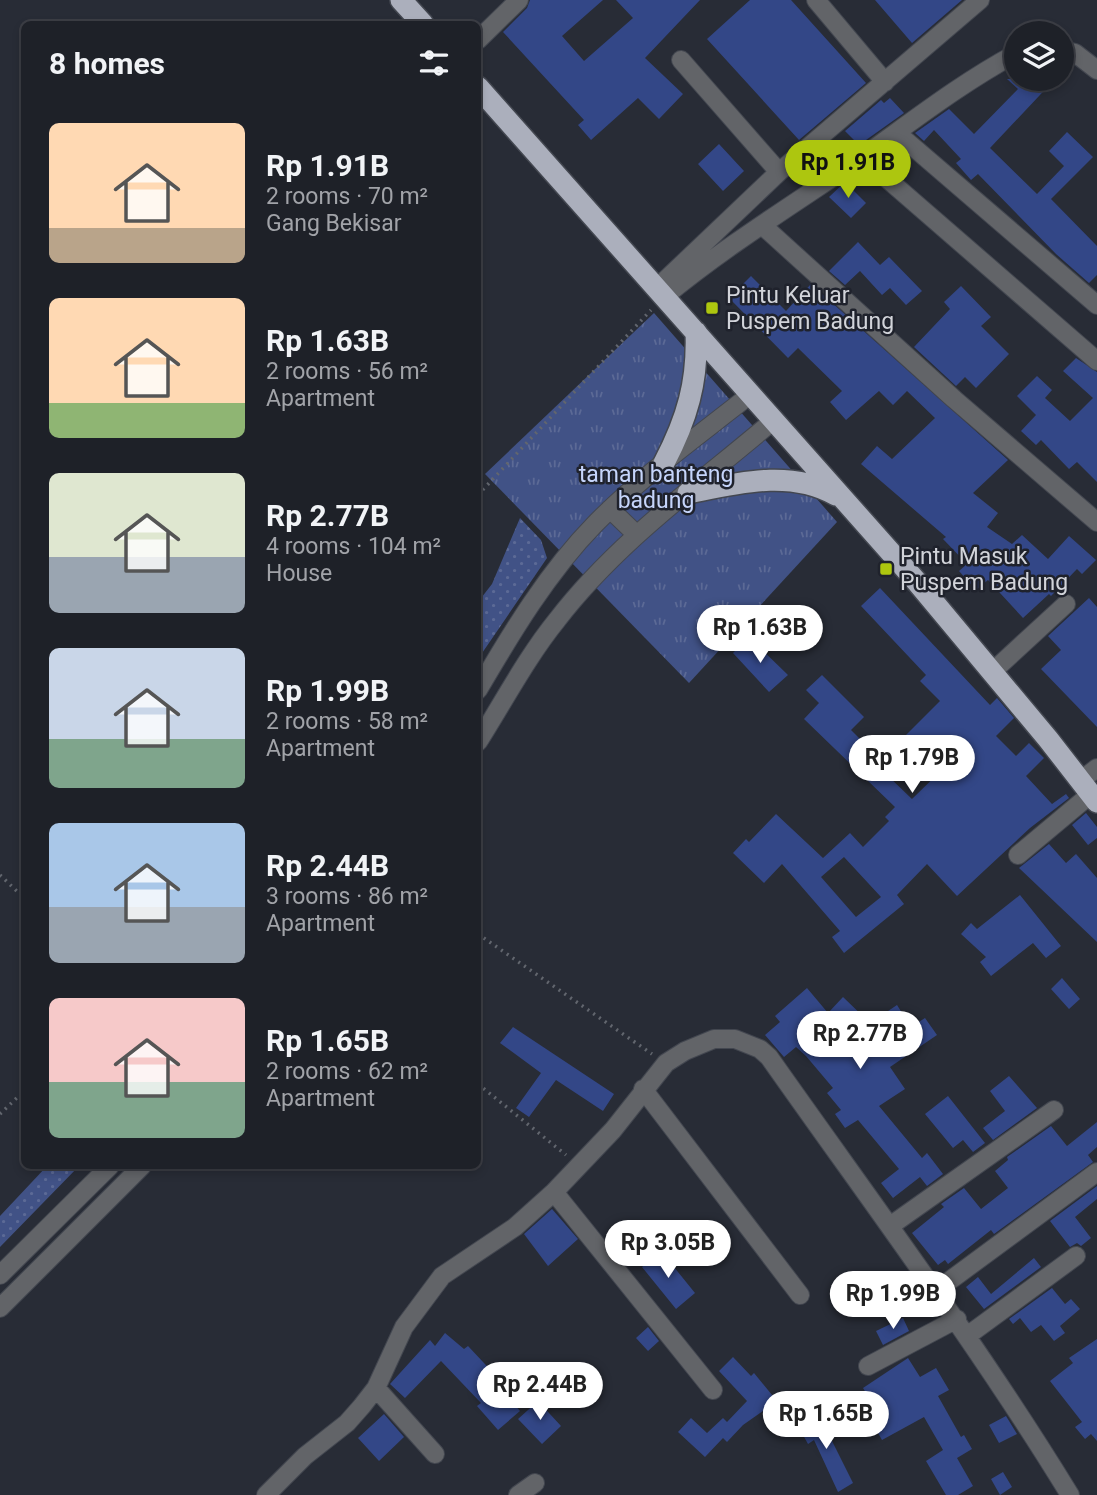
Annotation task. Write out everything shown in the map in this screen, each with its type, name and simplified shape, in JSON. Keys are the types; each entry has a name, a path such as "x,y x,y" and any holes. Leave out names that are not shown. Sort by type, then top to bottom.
{"highway":[{"path":"401,0 420,21"},
{"path":"481,90 844,499 1048,739 1089,793"},
{"path":"664,463 683,427 692,398 698,368 696,332"},
{"path":"688,493 788,479 820,485 844,499"}],"street":[{"path":"481,37 519,0"},
{"path":"816,0 885,82"},
{"path":"660,292 779,172 980,0"},
{"path":"1074,53 1097,70"},
{"path":"660,292 764,226 973,77 1004,59"},
{"path":"681,60 779,172"},
{"path":"897,133 1097,305"},
{"path":"862,157 1097,361"},
{"path":"764,226 954,399 1097,522"},
{"path":"481,685 555,570 610,509 751,394"},
{"path":"481,737 555,621 584,587 637,535 774,421"},
{"path":"610,509 637,535"},
{"path":"991,673 1066,604"},
{"path":"1018,855 1089,793 1097,768"},
{"path":"266,1495 305,1456 347,1423 376,1388 404,1327 442,1276 515,1227 554,1192 613,1130 666,1063 685,1051 714,1039 735,1039 760,1049 937,1290 1014,1404 1070,1495"},
{"path":"643,1089 800,1296"},
{"path":"890,1226 1055,1110"},
{"path":"0,1275 107,1169"},
{"path":"0,1308 139,1169"},
{"path":"937,1290 1097,1172"},
{"path":"554,1192 713,1390"},
{"path":"967,1336 1076,1256"},
{"path":"868,1366 957,1319"},
{"path":"376,1388 435,1454"},
{"path":"519,1495 535,1483"}],"path":[{"path":"481,492 660,292"},
{"path":"0,875 21,895"},
{"path":"481,935 666,1063"},
{"path":"481,1086 580,1167"},
{"path":"0,1114 21,1094"}],"green space":[{"name":"taman banteng badung","path":"654,313 837,522 689,683 485,474"},
{"path":"520,518 541,540 547,558 481,655 481,598 492,584"},
{"path":"44,1169 76,1169 0,1247 0,1216"}],"building":[{"path":"530,0 603,0 562,36 584,61 633,18 616,0 700,0 645,58 683,94 659,119 638,98 591,140 578,125 584,120 503,32 527,8"},
{"path":"750,0 791,0 866,83 799,140 707,39"},
{"path":"875,0 962,0 912,43"},
{"path":"1016,91 1044,91 990,148 1037,194 1064,166 1049,151 1067,132 1093,157 1051,199 1097,246 1097,275 1089,283 1056,254 978,174 971,180 956,163 961,159 934,130 924,141 915,133 949,109 974,134"},
{"path":"890,98 904,113 859,145 845,131 881,100 884,103"},
{"path":"719,144 744,171 723,191 698,164"},
{"path":"845,182 866,203 851,218 829,197"},
{"path":"858,242 880,265 889,257 922,291 906,305 890,288 882,295 860,271 845,285 829,271"},
{"path":"751,276 786,311 811,284 1008,460 973,493 998,513 987,527 1012,544 1022,535 1048,559 1069,536 1096,560 1082,574 1077,569 1051,596 1049,594 1023,618 988,580 976,590 959,571 967,564 943,539 946,537 861,464 877,446 892,459 935,418 907,391 893,405 879,391 846,420 830,402 842,391 798,348 788,358 729,298"},
{"path":"961,286 991,317 981,326 1009,354 976,388 965,377 956,386 914,347 950,309 944,302"},
{"path":"1076,358 1097,372 1097,482 1077,462 1069,469 1041,440 1036,445 1021,431 1036,415 1017,396 1037,376 1052,390 1045,398 1070,421 1093,398 1063,371"},
{"path":"880,588 990,705 997,698 1014,718 996,736 1016,756 1029,743 1044,758 1026,776 1052,804 1066,794 1069,798 1030,828 957,896 927,864 897,895 904,904 844,953 832,937 840,931 782,864 764,883 733,853 746,839 749,842 776,814 823,858 850,833 863,847 889,821 885,817 895,807 804,719 819,703 806,690 822,675 864,717 851,730 881,760 940,701 920,681 926,675 861,606","holes":["928,737 951,761 912,799 887,775","844,857 881,897 856,917 821,877"]},
{"path":"1089,598 1097,607 1097,727 1041,669 1061,650 1048,636"},
{"path":"749,637 788,675 769,692 733,653"},
{"path":"1086,813 1097,827 1097,838 1088,845 1072,825"},
{"path":"1049,844 1066,863 1076,854 1097,878 1097,942 1019,868"},
{"path":"1020,895 1061,946 1046,958 1033,943 991,976 980,962 986,957 961,934 971,923 977,929"},
{"path":"1062,978 1080,999 1069,1009 1051,989"},
{"path":"807,988 828,1013 843,997 870,1023 897,1005 911,1027 925,1018 937,1035 890,1067 905,1089 879,1106 922,1158 927,1153 943,1174 927,1186 920,1177 893,1198 881,1183 899,1169 858,1120 845,1128 835,1114 841,1110 827,1093 833,1088 806,1056 796,1047 784,1057 765,1035 780,1022 775,1016"},
{"path":"513,1027 614,1094 603,1111 556,1080 529,1117 516,1108 541,1073 500,1043"},
{"path":"1009,1076 1037,1108 993,1140 983,1128 1005,1111 990,1091"},
{"path":"948,1096 985,1143 973,1152 963,1140 953,1148 925,1114"},
{"path":"1097,1122 1097,1147 1088,1155 1093,1162 994,1234 991,1230 948,1264 945,1260 938,1265 912,1233 944,1207 941,1204 964,1188 981,1209 1008,1188 995,1171 1008,1160 1007,1157 1051,1126 1067,1146"},
{"path":"1097,1186 1097,1199 1075,1217 1091,1238 1081,1246 1077,1243 1070,1247 1050,1221"},
{"path":"552,1209 578,1239 548,1266 524,1234"},
{"path":"661,1251 695,1293 676,1309 642,1267"},
{"path":"1034,1258 1041,1267 984,1309 966,1287 978,1277 991,1294"},
{"path":"1052,1288 1065,1304 1071,1299 1080,1309 1060,1326 1065,1333 1054,1341 1041,1325 1031,1332 1020,1318 1013,1324 1009,1319"},
{"path":"903,1318 909,1331 883,1345 876,1331"},
{"path":"648,1327 659,1341 648,1351 636,1338"},
{"path":"445,1333 464,1349 468,1346 499,1379 495,1382 520,1411 498,1430 477,1406 481,1403 441,1361 405,1398 390,1384 430,1340 435,1346"},
{"path":"1097,1339 1097,1441 1091,1434 1085,1439 1075,1427 1082,1422 1050,1381 1073,1363 1069,1358"},
{"path":"733,1357 751,1376 754,1373 777,1401 743,1425 727,1442 723,1438 705,1457 678,1432 691,1418 707,1433 723,1418 727,1422 747,1401 719,1371"},
{"path":"908,1358 920,1377 936,1368 949,1390 938,1396 961,1437 964,1435 972,1449 957,1458 973,1486 958,1495 946,1495 926,1461 943,1450 924,1417 882,1440 874,1426 883,1421 863,1388"},
{"path":"538,1401 561,1426 542,1444 518,1419"},
{"path":"818,1413 853,1483 838,1492 814,1440 808,1444 798,1426"},
{"path":"384,1414 404,1437 379,1461 358,1438"},
{"path":"1006,1416 1017,1434 999,1443 989,1425"},
{"path":"1003,1472 1012,1487 1000,1495 991,1479"}],"place":[{"name":"Pintu Keluar Puspem Badung","path":"712,308"},
{"name":"Pintu Masuk Puspem Badung","path":"886,569"}]}
